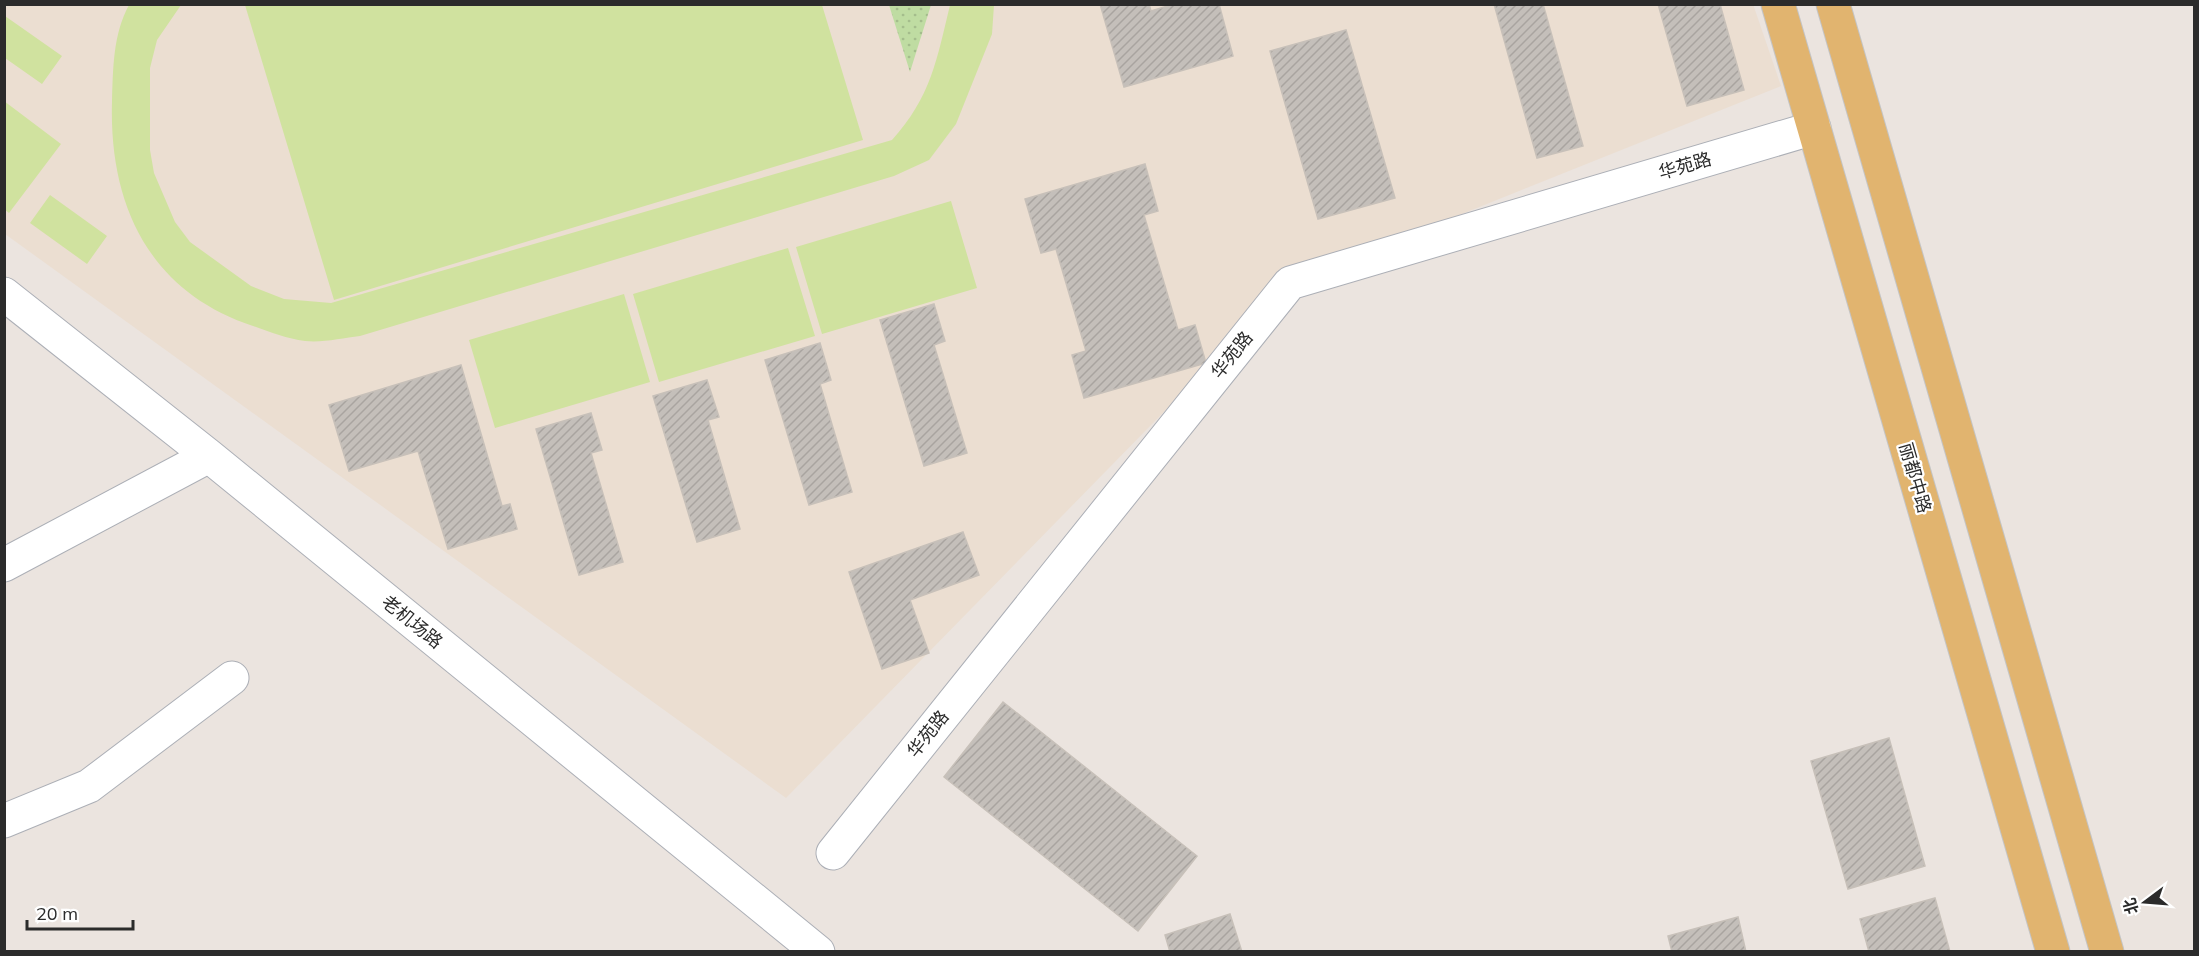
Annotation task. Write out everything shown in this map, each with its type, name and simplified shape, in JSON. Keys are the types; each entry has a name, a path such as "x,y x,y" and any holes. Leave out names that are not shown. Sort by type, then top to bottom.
{"main road":[{"name":"丽都中路","path":"1778,4 2053,951"},
{"path":"1833,4 2107,951"}],"street":[{"name":"华苑路","path":"833,853 1290,283 1814,128"},
{"name":"老机场路","path":"4,294 208,456 818,951"},
{"path":"4,565 208,456"},
{"path":"4,821 89,786 232,678"}],"shaded area":[{"path":"1753,4 1781,86 1290,283 786,798 5,234 5,5"}],"green space":[{"path":"129,5 181,5 157,40 150,68 150,150 154,173 175,222 190,242 251,286 284,299 331,303 892,140 916,108 931,77 950,5 994,5 992,34 956,124 929,160 894,176 360,336 312,341 279,335 217,311 187,291 162,268 143,240 128,210 118,176 113,140 112,102 115,52 120,28"},
{"path":"245,5 822,5 863,140 334,300"},
{"path":"889,5 931,5 910,72"},
{"path":"5,16 62,56 42,84 5,58"},
{"path":"4,101 61,144 9,213 4,209"},
{"path":"50,195 107,236 87,264 30,223"},
{"path":"951,201 977,288 822,334 796,247"},
{"path":"788,248 815,336 659,382 633,294"},
{"path":"624,294 650,382 495,428 469,340"}],"building":[{"path":"1100,4 1149,4 1151,11 1174,4 1219,4 1233,56 1124,87"},
{"path":"1494,4 1543,4 1583,146 1537,158"},
{"path":"1658,4 1720,4 1744,90 1687,106"},
{"path":"1346,30 1395,198 1318,219 1270,51"},
{"path":"1145,164 1158,211 1144,215 1178,330 1195,325 1206,363 1084,398 1072,355 1086,351 1056,249 1041,253 1025,199"},
{"path":"934,304 945,341 934,345 967,453 924,466 880,320"},
{"path":"820,343 831,380 820,384 852,492 809,505 765,360"},
{"path":"461,365 502,506 510,504 517,529 448,549 418,451 349,471 329,405"},
{"path":"707,380 719,417 708,420 740,529 697,542 653,396"},
{"path":"591,413 602,450 591,453 623,562 579,575 536,429"},
{"path":"963,532 979,575 910,600 929,653 882,669 849,572"},
{"path":"1003,702 1197,856 1138,931 944,777"},
{"path":"1889,738 1925,866 1848,889 1811,761"},
{"path":"1935,898 1950,952 1869,952 1860,919"},
{"path":"1230,914 1242,952 1170,952 1165,935"},
{"path":"1738,917 1746,952 1672,952 1668,936"}]}
